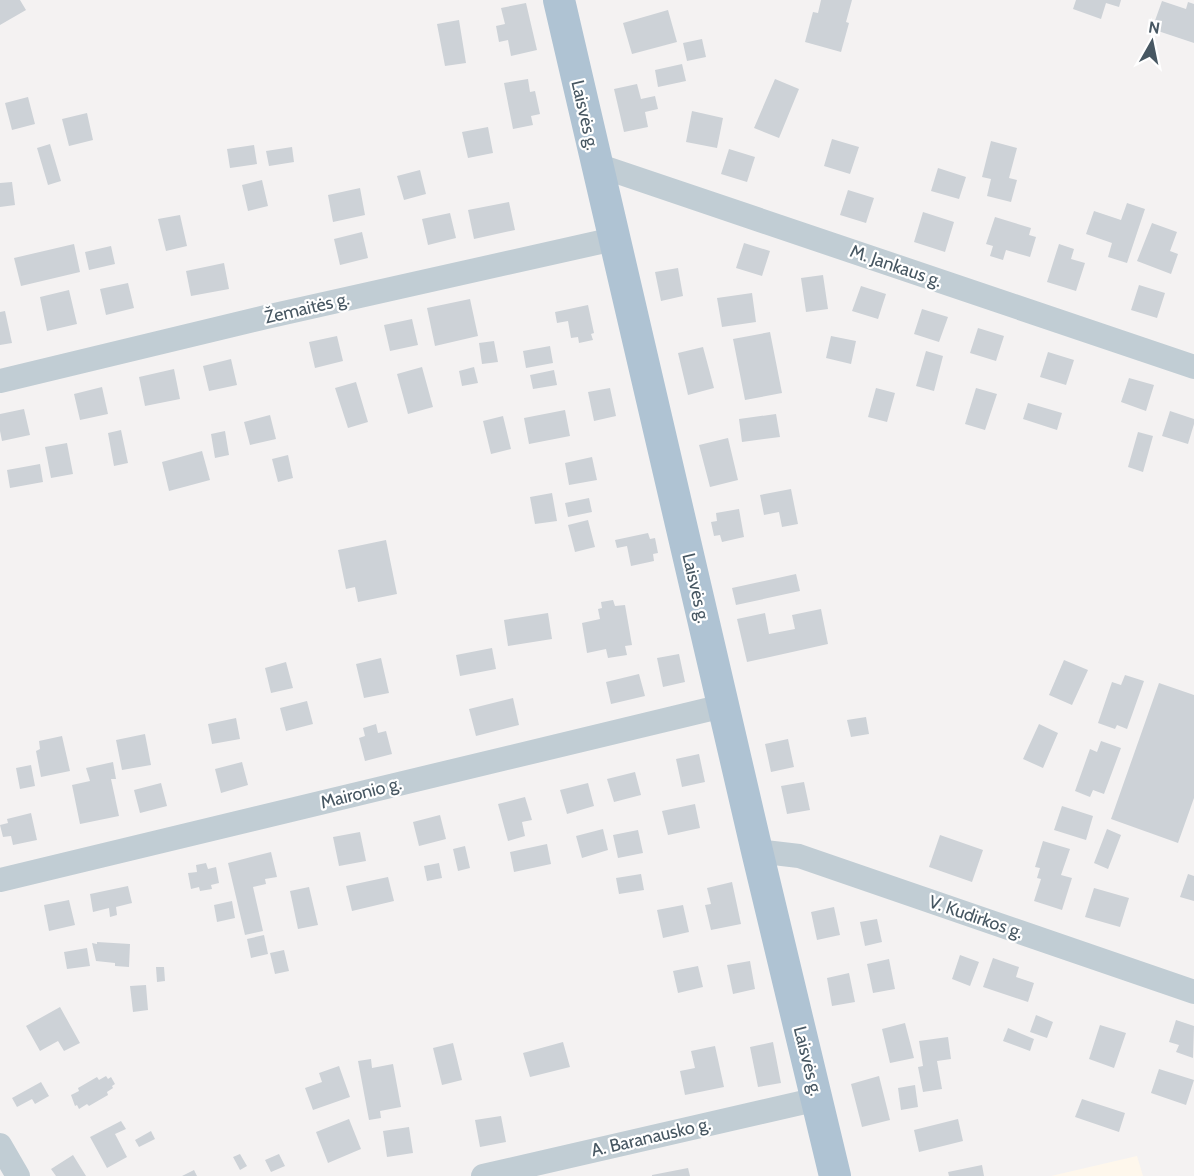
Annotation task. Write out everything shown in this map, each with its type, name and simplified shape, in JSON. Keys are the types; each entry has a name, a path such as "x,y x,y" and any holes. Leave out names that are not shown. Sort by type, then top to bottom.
{"main road":[{"name":"Laisvės g.","path":"559,0 757,851 836,1176"}],"street":[{"name":"M. Jankaus g.","path":"597,165 1194,368"},
{"name":"Žemaitės g.","path":"0,381 266,317 614,239"},
{"name":"Maironio g.","path":"0,880 723,706"},
{"name":"V. Kudirkos g.","path":"757,851 799,856 1194,992"},
{"name":"A. Baranausko g.","path":"483,1176 818,1099"},
{"path":"0,1145 18,1176"}],"shaded area":[{"path":"1137,1156 1143,1176 1051,1176"}],"building":[{"path":"0,0 20,0 26,10 0,25"},
{"path":"821,0 852,0 846,22 849,23 841,52 805,42 813,12 818,13"},
{"path":"1076,0 1121,0 1119,7 1106,3 1101,19 1073,9"},
{"path":"1162,1 1186,9 1188,2 1194,4 1194,43 1152,29"},
{"path":"526,3 537,50 511,56 508,40 499,42 496,26 505,24 501,8"},
{"path":"668,10 677,42 632,54 623,23"},
{"path":"459,20 466,63 445,66 437,24"},
{"path":"702,39 706,57 687,61 683,43"},
{"path":"682,64 686,81 658,87 655,70"},
{"path":"528,79 530,92 535,91 540,114 531,116 533,125 513,129 504,83"},
{"path":"775,79 799,89 779,138 754,128"},
{"path":"637,84 641,99 655,96 658,109 645,112 648,127 624,132 614,89"},
{"path":"28,97 35,124 12,130 5,103"},
{"path":"692,111 723,118 717,148 686,142"},
{"path":"87,113 93,140 69,146 62,119"},
{"path":"488,127 493,153 468,158 462,132"},
{"path":"832,139 859,147 850,174 824,166"},
{"path":"991,141 1017,148 1009,178 1017,180 1011,202 987,196 991,179 982,177"},
{"path":"50,144 61,181 48,185 37,148"},
{"path":"254,145 257,164 230,168 227,149"},
{"path":"292,147 294,162 269,166 266,151"},
{"path":"729,149 755,157 747,182 721,174"},
{"path":"938,168 966,177 959,199 931,191"},
{"path":"420,170 426,194 404,200 397,176"},
{"path":"262,180 268,206 248,211 242,185"},
{"path":"12,182 15,205 0,207 0,183"},
{"path":"360,188 365,215 333,222 328,195"},
{"path":"848,190 874,198 866,223 840,215"},
{"path":"509,202 515,230 474,239 468,210"},
{"path":"1127,203 1145,209 1127,263 1108,257 1112,243 1086,234 1094,211 1121,220"},
{"path":"923,212 954,222 945,252 914,242"},
{"path":"450,213 456,238 428,245 422,219"},
{"path":"180,215 187,246 166,251 158,219"},
{"path":"995,217 1031,228 1029,235 1036,237 1030,257 1006,250 1003,260 990,256 993,246 986,244"},
{"path":"1152,223 1177,232 1170,251 1178,254 1171,274 1137,261"},
{"path":"362,232 368,258 340,265 334,239"},
{"path":"744,243 770,251 762,276 736,268"},
{"path":"74,244 80,272 21,286 14,258"},
{"path":"1059,244 1074,249 1071,259 1085,263 1076,291 1047,282"},
{"path":"111,246 115,264 89,270 85,252"},
{"path":"224,263 229,289 191,296 186,271"},
{"path":"678,268 683,296 661,301 655,272"},
{"path":"823,275 828,309 806,312 801,278"},
{"path":"128,283 134,308 106,315 100,289"},
{"path":"1139,285 1165,293 1157,318 1131,310"},
{"path":"861,286 886,294 878,319 852,311"},
{"path":"69,290 77,324 47,331 40,297"},
{"path":"752,293 756,322 722,327 717,298"},
{"path":"470,299 478,336 435,346 427,308"},
{"path":"588,305 594,333 591,334 593,340 579,343 578,337 571,338 568,321 557,323 555,312"},
{"path":"922,309 948,317 939,342 914,334"},
{"path":"5,311 12,343 0,345 0,312"},
{"path":"412,319 418,345 390,351 384,325"},
{"path":"978,328 1004,336 996,361 970,353"},
{"path":"770,332 782,393 745,400 733,339"},
{"path":"337,336 343,361 315,368 309,342"},
{"path":"831,336 856,341 851,364 826,358"},
{"path":"494,341 498,362 482,364 479,343"},
{"path":"550,346 553,363 526,368 523,351"},
{"path":"703,347 714,388 688,395 678,353"},
{"path":"926,351 943,356 934,391 916,386"},
{"path":"1048,352 1074,360 1066,385 1040,377"},
{"path":"231,359 237,385 209,391 203,366"},
{"path":"422,367 433,407 408,414 397,374"},
{"path":"474,367 478,383 462,386 459,371"},
{"path":"174,369 180,399 145,406 139,377"},
{"path":"554,370 557,385 533,389 530,375"},
{"path":"1129,378 1154,385 1146,411 1121,402"},
{"path":"356,382 368,422 348,428 335,388"},
{"path":"102,387 108,414 80,420 74,394"},
{"path":"610,388 616,416 594,421 588,392"},
{"path":"876,388 895,393 887,422 868,417"},
{"path":"976,388 997,394 985,430 965,424"},
{"path":"1028,403 1062,413 1057,430 1023,419"},
{"path":"24,409 30,435 2,441 0,414"},
{"path":"565,410 570,436 529,444 524,418"},
{"path":"1170,411 1194,419 1188,444 1162,436"},
{"path":"776,414 780,437 742,442 739,419"},
{"path":"270,415 276,439 250,445 244,422"},
{"path":"503,416 511,449 491,454 483,421"},
{"path":"121,430 128,463 114,466 108,433"},
{"path":"225,431 229,455 215,458 211,434"},
{"path":"1138,432 1153,436 1143,472 1128,467"},
{"path":"728,438 738,480 710,487 699,445"},
{"path":"67,443 73,474 51,478 45,447"},
{"path":"202,451 210,480 169,491 162,462"},
{"path":"288,455 293,478 278,482 272,459"},
{"path":"592,457 597,480 569,485 565,463"},
{"path":"40,464 43,482 10,488 7,470"},
{"path":"791,489 798,524 782,527 779,512 764,515 760,495"},
{"path":"552,493 557,521 535,524 530,497"},
{"path":"589,498 592,512 568,517 565,503"},
{"path":"739,509 744,537 722,542 720,535 714,536 711,522 717,521 716,513"},
{"path":"588,520 595,547 575,552 568,525"},
{"path":"648,533 650,539 655,538 658,553 653,554 654,561 631,566 627,546 617,548 615,540"},
{"path":"386,540 397,594 358,602 355,587 346,589 338,550"},
{"path":"796,574 800,591 736,605 732,588"},
{"path":"613,600 615,606 625,605 632,645 625,646 627,655 608,658 606,649 587,653 582,623 600,619 598,609 602,608 601,602"},
{"path":"821,609 828,644 747,662 737,619 765,613 769,634 795,629 792,615"},
{"path":"548,613 552,639 508,646 504,620"},
{"path":"492,648 496,669 460,676 456,655"},
{"path":"679,654 685,682 663,687 657,658"},
{"path":"381,658 389,693 364,698 356,664"},
{"path":"1064,660 1088,670 1072,705 1049,695"},
{"path":"286,662 293,688 271,693 265,668"},
{"path":"639,674 645,696 611,704 606,682"},
{"path":"1125,675 1144,681 1127,729 1117,725 1115,729 1098,723 1112,682 1121,685"},
{"path":"1159,683 1194,695 1194,798 1178,843 1111,819"},
{"path":"513,698 519,725 476,736 469,709"},
{"path":"307,701 313,724 286,731 280,708"},
{"path":"866,717 869,734 851,737 847,720"},
{"path":"236,718 240,739 212,744 208,724"},
{"path":"376,724 378,733 386,731 392,754 365,761 359,738 365,736 363,728"},
{"path":"1039,724 1058,733 1043,768 1023,759"},
{"path":"145,734 151,765 122,770 116,740"},
{"path":"62,736 70,771 41,777 36,751 40,749 39,741"},
{"path":"788,739 794,767 771,772 765,744"},
{"path":"1101,741 1121,748 1104,794 1093,790 1090,797 1075,791 1090,749 1097,752"},
{"path":"699,754 705,782 682,787 676,759"},
{"path":"113,762 116,779 111,779 119,816 80,824 72,785 90,781 86,768"},
{"path":"242,762 248,785 221,793 215,769"},
{"path":"31,765 35,786 20,789 16,768"},
{"path":"635,772 641,795 614,802 607,779"},
{"path":"804,782 810,810 787,814 781,786"},
{"path":"161,783 167,806 140,813 134,790"},
{"path":"588,783 594,806 567,814 560,790"},
{"path":"525,797 532,820 522,822 525,836 508,841 498,804"},
{"path":"695,804 700,828 668,835 662,811"},
{"path":"1062,806 1093,816 1086,840 1054,830"},
{"path":"31,813 37,840 13,845 11,836 3,837 0,825 8,823 7,819"},
{"path":"440,815 446,839 419,846 413,822"},
{"path":"603,829 608,850 582,858 576,836"},
{"path":"1107,829 1121,835 1108,869 1094,863"},
{"path":"638,830 643,853 618,858 613,835"},
{"path":"360,832 366,861 339,866 333,837"},
{"path":"940,835 983,850 972,882 929,867"},
{"path":"1043,841 1070,849 1061,875 1072,878 1062,910 1034,901 1041,879 1037,878 1040,868 1035,867"},
{"path":"547,844 551,864 514,872 510,852"},
{"path":"465,846 470,868 458,871 453,849"},
{"path":"271,852 277,877 265,879 266,884 253,887 263,931 245,935 228,863"},
{"path":"206,863 208,869 216,867 219,883 211,885 212,889 200,891 199,887 191,889 188,873 197,872 196,865"},
{"path":"439,863 442,878 427,881 424,866"},
{"path":"641,874 644,890 619,894 616,878"},
{"path":"1188,874 1194,876 1194,901 1180,897"},
{"path":"388,877 394,901 352,911 346,886"},
{"path":"732,882 741,924 711,930 705,905 711,904 707,888"},
{"path":"128,886 132,903 116,907 117,915 110,917 109,908 93,912 90,894"},
{"path":"309,887 318,925 298,929 290,891"},
{"path":"1094,888 1129,898 1120,927 1085,917"},
{"path":"69,900 75,925 49,931 44,905"},
{"path":"232,901 235,918 217,922 214,905"},
{"path":"683,905 689,932 663,938 657,910"},
{"path":"834,907 840,935 817,940 811,912"},
{"path":"877,919 882,942 865,946 860,922"},
{"path":"264,935 268,954 251,958 247,939"},
{"path":"97,942 130,944 129,967 96,961 92,943 97,944"},
{"path":"87,948 90,966 67,969 64,952"},
{"path":"284,950 289,971 275,974 270,953"},
{"path":"960,955 979,962 970,986 952,979"},
{"path":"993,958 1019,967 1016,977 1034,983 1028,1002 983,987"},
{"path":"889,959 895,989 873,993 867,964"},
{"path":"750,961 755,989 733,994 727,965"},
{"path":"698,966 703,987 678,993 673,971"},
{"path":"156,967 164,967 165,981 157,982"},
{"path":"849,973 855,1002 832,1006 827,978"},
{"path":"146,985 148,1010 133,1012 130,986"},
{"path":"60,1007 80,1043 64,1051 58,1041 40,1051 26,1026"},
{"path":"1036,1015 1053,1022 1047,1038 1030,1032"},
{"path":"1176,1020 1194,1026 1193,1058 1176,1052 1179,1045 1169,1042"},
{"path":"905,1023 914,1058 890,1063 882,1029"},
{"path":"1100,1025 1126,1033 1114,1068 1089,1059"},
{"path":"1008,1028 1034,1039 1030,1051 1003,1041"},
{"path":"948,1037 951,1059 937,1061 942,1089 923,1092 918,1067 923,1066 919,1041"},
{"path":"563,1042 570,1067 530,1077 523,1053"},
{"path":"773,1042 781,1083 758,1087 750,1047"},
{"path":"453,1043 462,1080 442,1085 433,1048"},
{"path":"715,1046 724,1087 685,1095 680,1071 695,1068 691,1051"},
{"path":"371,1059 372,1068 393,1064 401,1107 380,1111 381,1118 369,1120 358,1061"},
{"path":"339,1066 350,1097 313,1110 305,1088 322,1082 319,1073"},
{"path":"1159,1069 1194,1080 1186,1105 1151,1093"},
{"path":"106,1076 108,1079 111,1077 115,1084 107,1092 108,1095 89,1106 87,1104 79,1109 77,1105 75,1106 71,1095 79,1091 78,1088 97,1077 99,1080"},
{"path":"879,1076 890,1120 862,1127 851,1084"},
{"path":"41,1082 49,1096 35,1104 32,1099 17,1107 12,1098"},
{"path":"915,1085 918,1107 901,1110 898,1088"},
{"path":"1082,1099 1125,1113 1119,1132 1075,1117"},
{"path":"501,1116 506,1142 480,1147 475,1120"},
{"path":"349,1119 361,1149 328,1163 316,1132"},
{"path":"958,1119 963,1141 919,1152 914,1130"},
{"path":"121,1121 126,1129 115,1134 127,1157 107,1168 90,1137"},
{"path":"409,1127 413,1153 387,1157 383,1131"},
{"path":"151,1131 155,1139 139,1147 135,1140"},
{"path":"240,1154 247,1166 240,1170 233,1157"},
{"path":"279,1154 285,1166 271,1172 265,1160"},
{"path":"73,1155 86,1176 56,1176 51,1169"},
{"path":"982,1165 984,1176 949,1176 948,1172"},
{"path":"688,1168 690,1176 652,1176 652,1175"},
{"path":"194,1170 197,1176 182,1176"}]}
